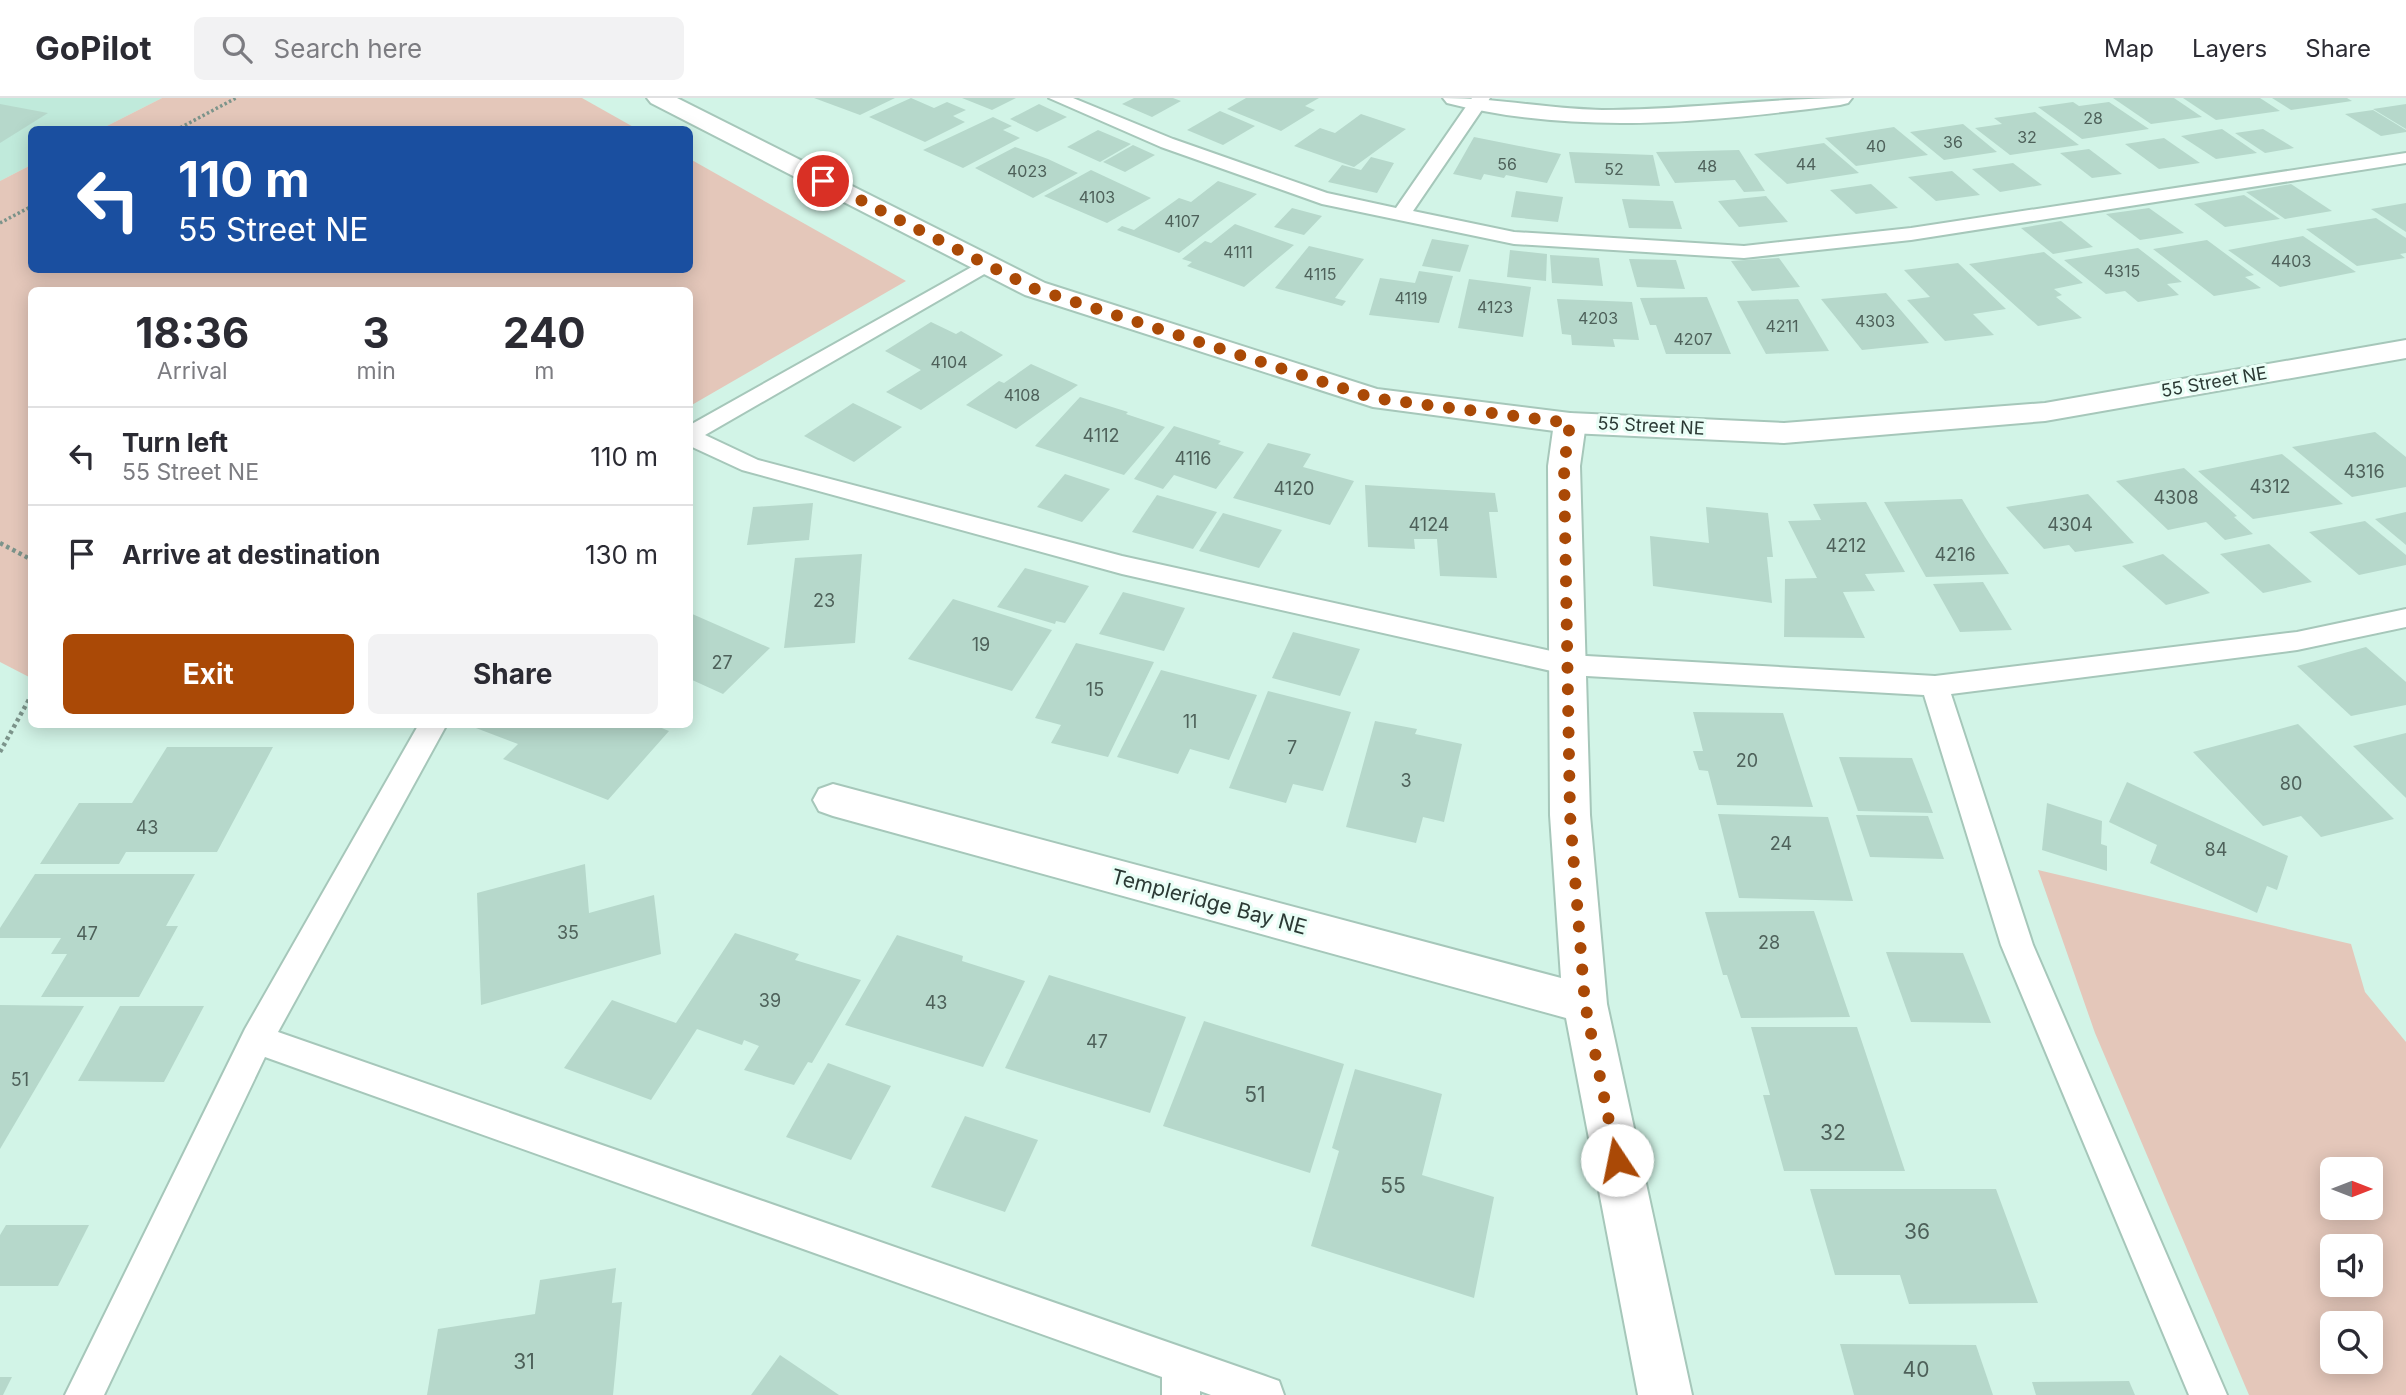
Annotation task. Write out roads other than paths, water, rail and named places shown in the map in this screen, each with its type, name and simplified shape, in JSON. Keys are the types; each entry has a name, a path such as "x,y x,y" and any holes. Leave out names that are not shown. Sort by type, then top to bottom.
{"street":[{"name":"55 Street NE","path":"659,98 1035,289 1373,398 1570,423 1784,433 2031,413 2406,349"},
{"path":"1472,100 1594,119 1673,117 1746,104 1840,98"},
{"path":"1570,423 1564,466 1570,815 1585,1004 1665,1395"},
{"name":"Templeridge Bay NE","path":"833,800 1585,1004"}],"lane":[{"path":"1058,98 1167,144 1322,198 1514,238 1744,252 1911,234 2406,158"},
{"path":"1401,215 1472,100"},
{"path":"693,434 986,265"},
{"path":"693,437 750,465 1122,565 1569,666 1935,686 2297,641 2406,618"},
{"path":"1935,686 2017,945 2208,1395"},
{"path":"84,1395 257,1039 431,728"},
{"path":"257,1039 1181,1380 1265,1395"}]}
